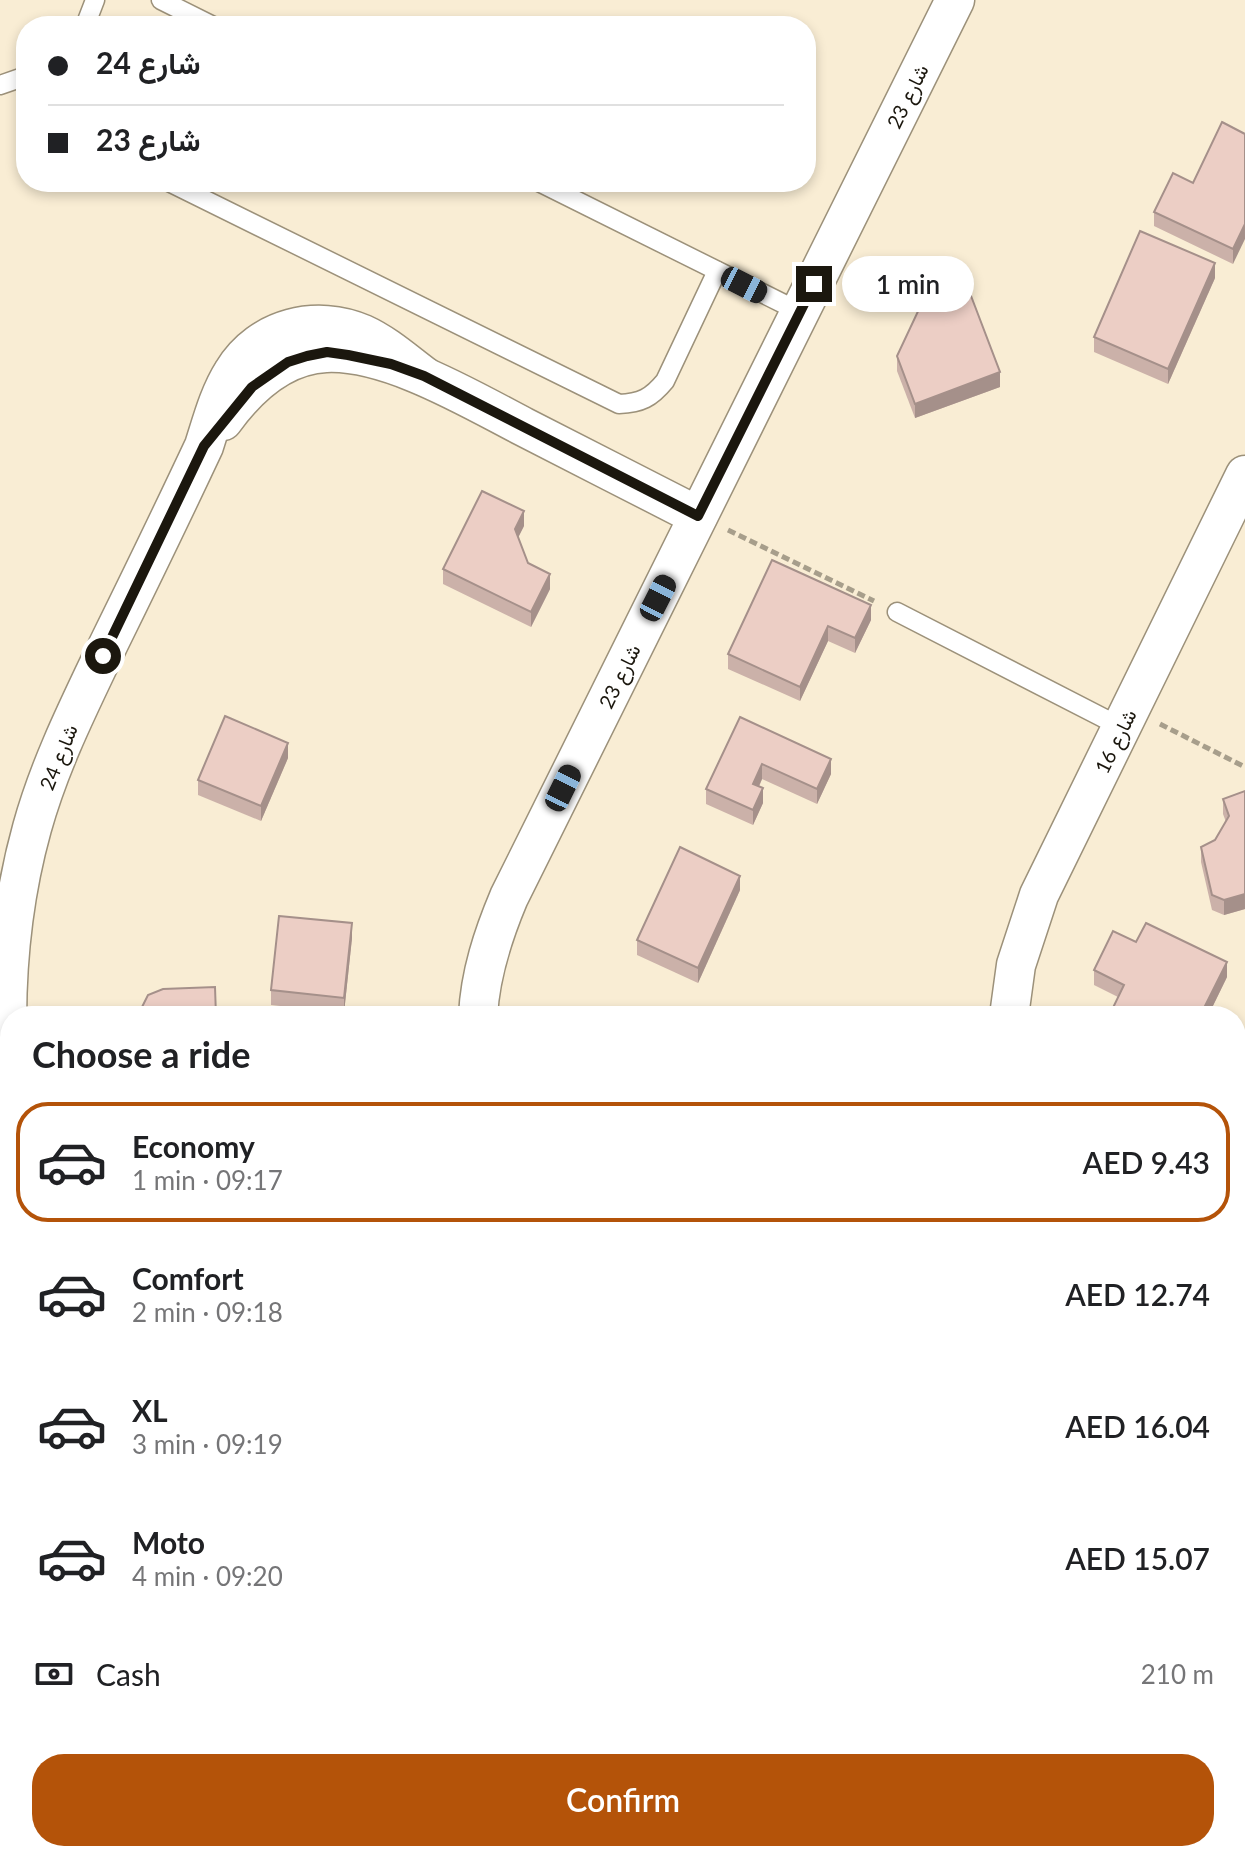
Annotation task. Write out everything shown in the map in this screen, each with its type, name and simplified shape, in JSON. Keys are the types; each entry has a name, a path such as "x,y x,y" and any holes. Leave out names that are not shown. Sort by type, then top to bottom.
{"street":[{"name":"شارع 23","path":"479,1006 485,968 509,897 955,0"},
{"name":"شارع 24","path":"7,1006 10,946 18,888 36,816 60,748 204,446 252,387 288,362 327,352 391,364 424,376 698,516"},
{"name":"شارع 16","path":"1010,1006 1016,965 1039,895 1245,475"}],"lane":[{"path":"161,0 193,16"},
{"path":"189,192 619,404 637,403 654,395 665,381 717,271"},
{"path":"559,192 800,312"},
{"path":"897,612 1126,718"}],"path":[{"path":"698,516 897,612"},
{"path":"1126,718 1245,767"}],"building":[{"path":"1222,122 1245,134 1245,224 1233,249 1154,212 1173,173 1193,183"},
{"path":"1140,231 1215,263 1168,369 1094,337"},
{"path":"968,288 1000,372 915,404 897,356 920,307"},
{"path":"482,491 524,511 515,529 528,563 550,574 531,612 443,569"},
{"path":"772,560 871,605 855,638 828,626 800,687 728,654"},
{"path":"225,716 288,743 261,806 198,780"},
{"path":"740,717 831,759 817,789 762,764 753,784 763,788 753,810 706,789"},
{"path":"1245,791 1245,894 1224,900 1212,895 1201,847 1215,840 1229,816 1223,799"},
{"path":"680,847 740,876 698,968 637,940"},
{"path":"279,916 352,923 344,998 271,990"},
{"path":"1146,923 1227,962 1205,1006 1114,1006 1124,985 1094,970 1113,931 1136,942"},
{"path":"215,987 216,1006 142,1006 148,995 163,989"}],"route":[{"path":"103,656 204,446 252,387 288,362 327,352 391,364 424,376 698,516 814,284"}]}
